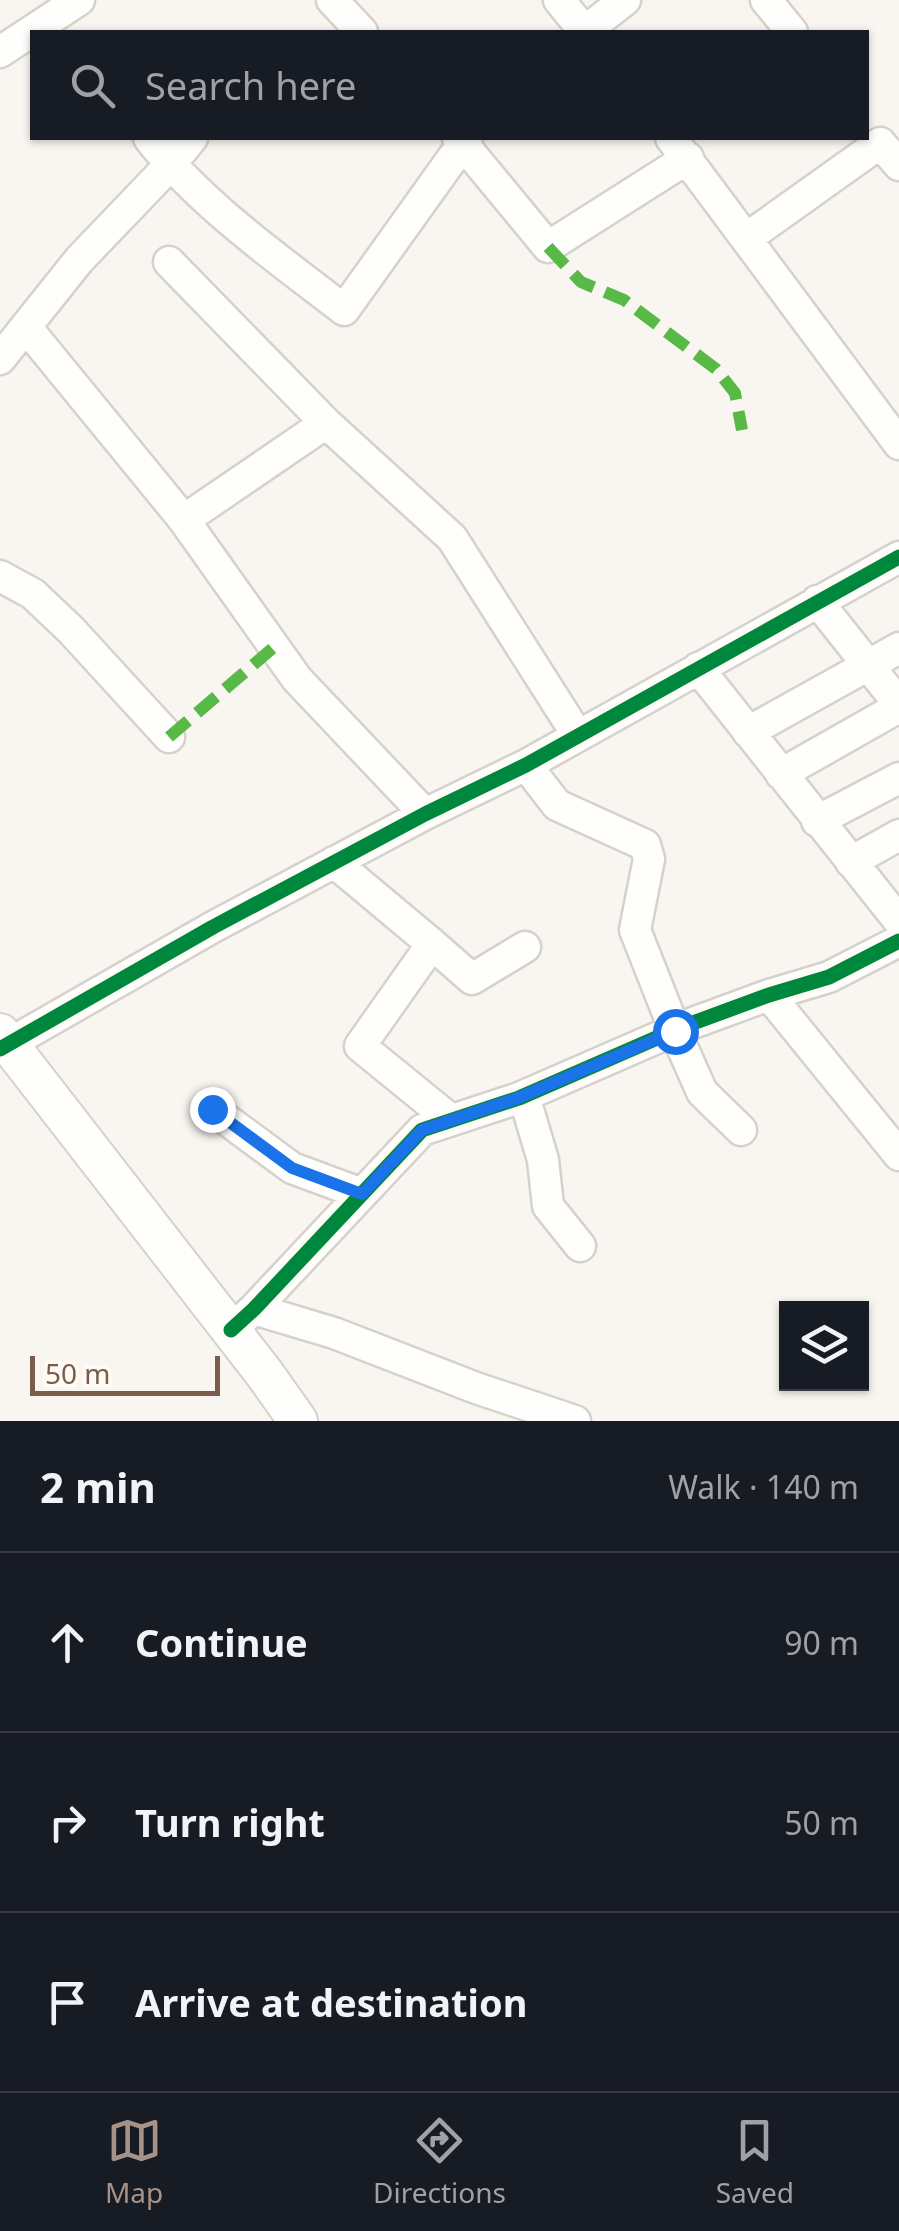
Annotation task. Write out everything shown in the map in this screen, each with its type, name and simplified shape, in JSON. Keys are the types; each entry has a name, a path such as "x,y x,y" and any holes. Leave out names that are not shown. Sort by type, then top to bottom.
{"street":[{"path":"332,0 360,30"},
{"path":"559,0 583,30"},
{"path":"588,30 625,0"},
{"path":"766,0 790,30"},
{"path":"41,30 67,16"},
{"path":"0,52 30,36"},
{"path":"151,140 170,165 260,244 344,310 462,140"},
{"path":"0,360 79,260 190,140"},
{"path":"464,140 548,246 680,148 899,444"},
{"path":"747,238 882,145"},
{"path":"169,262 326,422 452,538 578,736"},
{"path":"26,328 184,520 297,679 424,814"},
{"path":"184,520 326,422"},
{"path":"298,1421 242,1320 3,1042 424,814 526,765 899,557"},
{"path":"0,576 33,594 71,630 169,737"},
{"path":"781,774 899,706 817,602"},
{"path":"748,732 899,648"},
{"path":"698,668 850,862 894,908"},
{"path":"526,765 556,805 645,845 649,859 635,930 702,1092 741,1130"},
{"path":"817,821 899,778"},
{"path":"850,862 899,835"},
{"path":"334,862 472,979 525,946"},
{"path":"242,1320 422,1130 524,1096 769,994 828,977 899,941"},
{"path":"432,944 360,1046 451,1120"},
{"path":"769,994 899,1154"},
{"path":"524,1096 543,1160 548,1206 580,1246"},
{"path":"212,1109 292,1168 362,1194"},
{"path":"242,1320 334,1334 576,1421"}],"marked path":[{"path":"548,247 581,282 624,300 716,369 735,393 742,430"},
{"path":"169,737 274,647"}],"cycle path":[{"path":"0,1049 213,927 526,765 899,557"},
{"path":"231,1330 422,1130 519,1098 682,1027 829,977 899,941"}],"route":[{"path":"212,1109 292,1168 362,1194 422,1130 518,1098 675,1031"}]}
